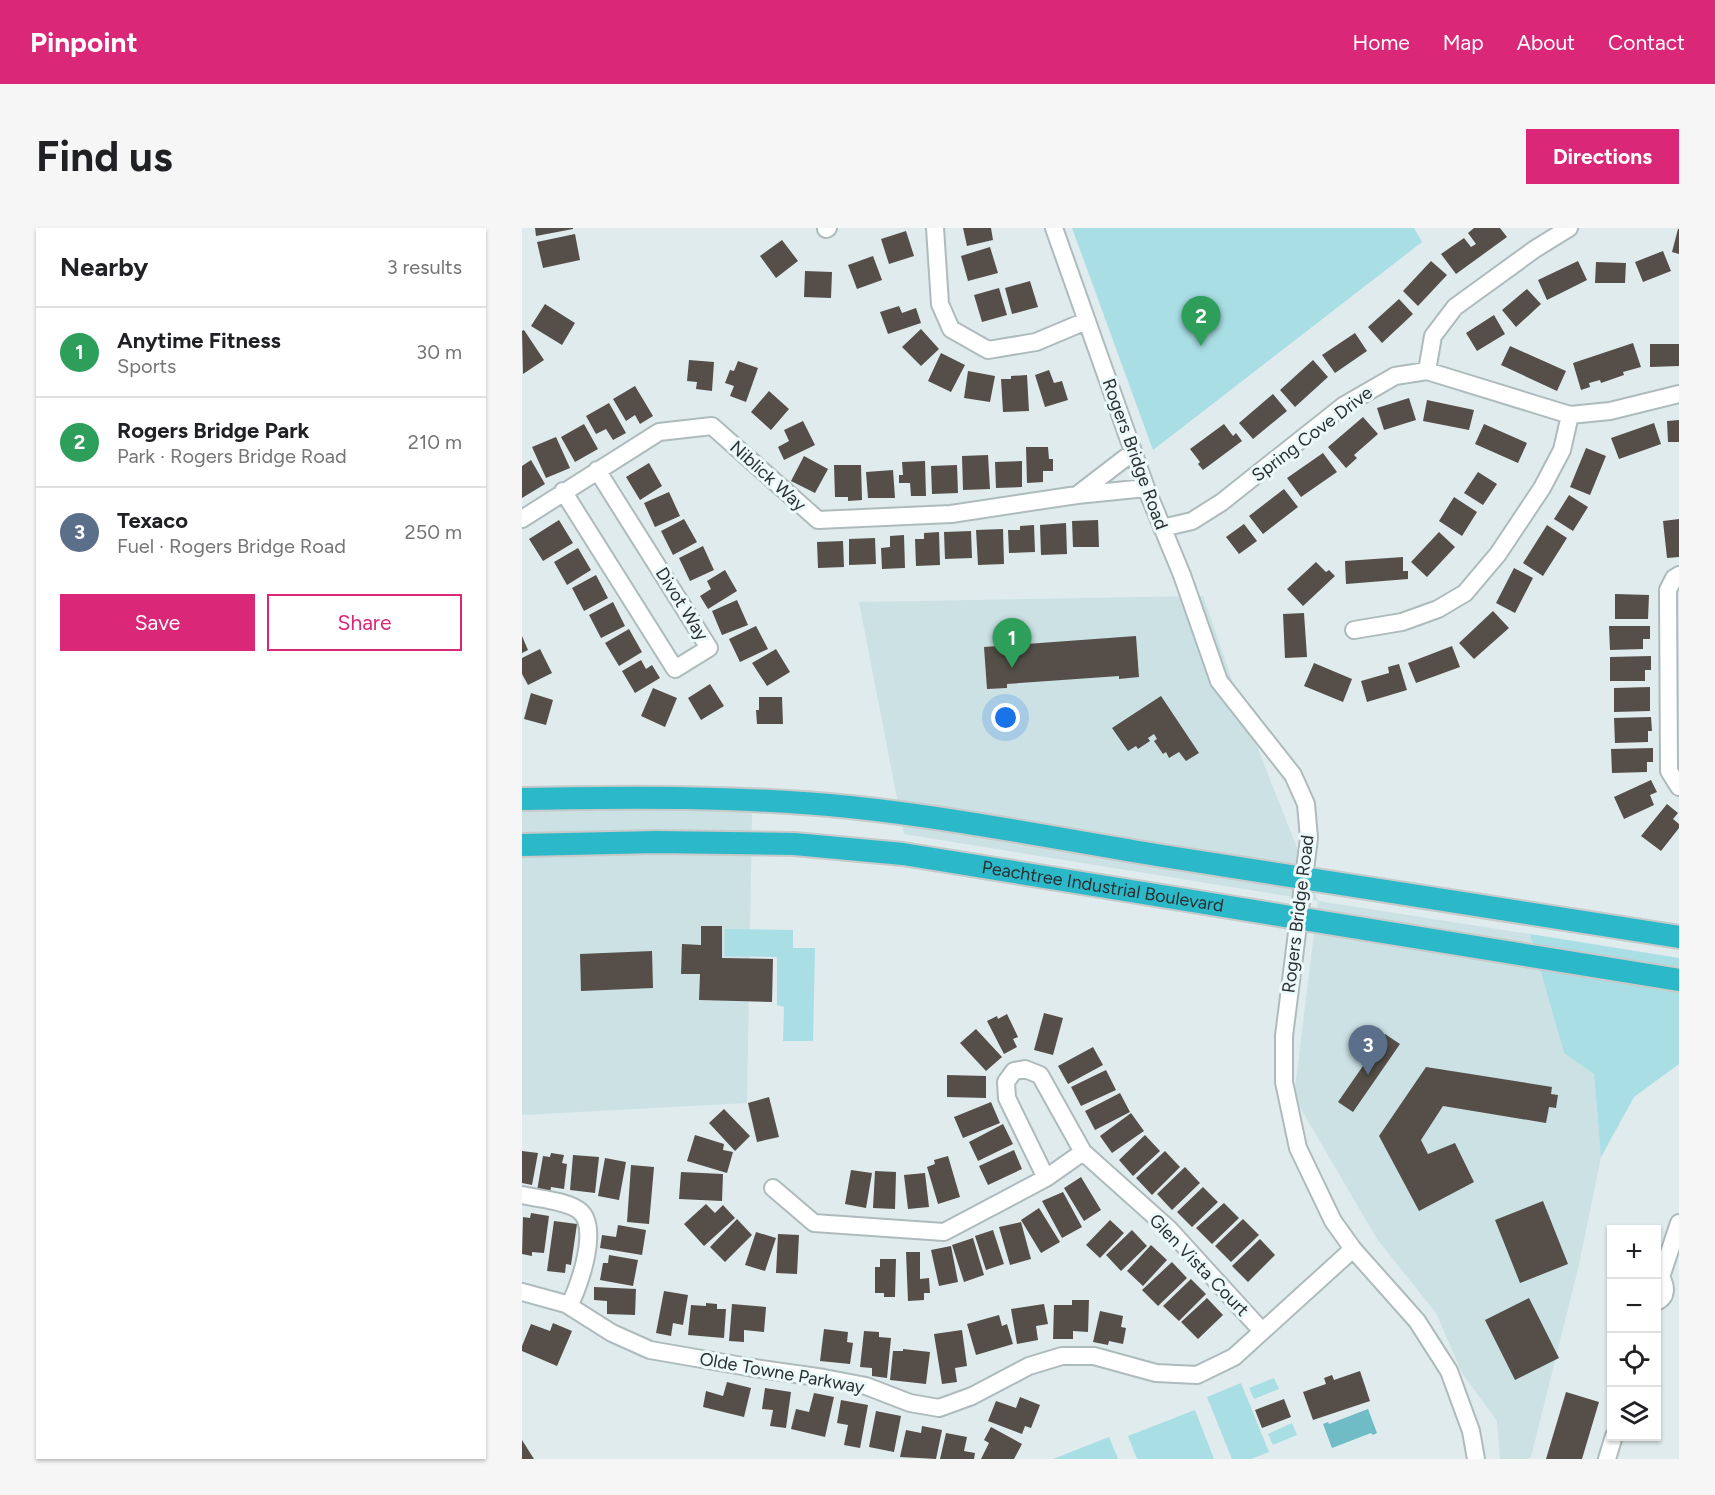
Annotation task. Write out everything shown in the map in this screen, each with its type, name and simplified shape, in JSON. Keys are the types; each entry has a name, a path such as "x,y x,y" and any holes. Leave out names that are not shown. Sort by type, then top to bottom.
{"highway":[{"path":"522,799 693,798 848,807 1018,831 1679,937"},
{"name":"Peachtree Industrial Boulevard","path":"522,845 657,842 794,844 903,854 1679,980"}],"street":[{"path":"935,228 940,304 951,329 988,350 1036,342 1086,321"},
{"name":"Rogers Bridge Road","path":"1054,228 1146,488 1182,575 1219,681 1293,775 1306,804 1309,838 1284,1036 1284,1082 1298,1148 1333,1221 1353,1249 1417,1321 1449,1371 1471,1431 1476,1459"},
{"path":"1427,371 1433,336 1455,307 1535,249 1569,228"},
{"name":"Spring Cove Drive","path":"1162,528 1192,522 1222,502 1342,406 1395,376 1427,371 1570,415 1610,411 1679,394"},
{"path":"1354,630 1402,622 1438,609 1465,593 1498,554 1542,488 1562,450 1570,415"},
{"name":"Niblick Way","path":"522,519 659,432 712,426 818,520 951,514 1077,495 1146,488"},
{"name":"Niblick Way","path":"1077,495 1133,452"},
{"name":"Divot Way","path":"563,491 675,669 710,648 597,470"},
{"path":"1679,575 1674,578 1668,590 1673,620 1674,736 1669,771 1679,787"},
{"name":"Glen Vista Court","path":"1046,1178 1007,1098 1006,1082 1014,1071 1025,1069 1040,1075 1083,1152 1168,1229 1262,1331"},
{"path":"773,1188 814,1223 944,1232 1046,1178 1083,1152"},
{"path":"522,1196 573,1207 580,1210 587,1221 584,1271 569,1306"},
{"path":"1661,1272 1679,1223"},
{"name":"Olde Towne Parkway","path":"522,1292 569,1306 612,1333 650,1350 866,1386 910,1403 939,1408 972,1396 1029,1365 1062,1356 1094,1356 1156,1373 1197,1375 1234,1357 1353,1249"},
{"path":"1661,1280 1665,1285 1661,1300"},
{"path":"1607,1459 1613,1441"}],"shaded area":[{"path":"1072,228 1414,228 1422,242 1153,450"},
{"path":"1203,596 1241,706 1318,901 904,834 859,602"},
{"path":"522,794 752,812 747,1103 522,1115"},
{"path":"1318,901 1530,934 1564,1053 1594,1074 1601,1157 1578,1269 1531,1457 1527,1459 1500,1459 1497,1421 1462,1373 1436,1313 1377,1239 1294,1097"},
{"path":"725,929 793,930 793,948 815,948 813,1041 783,1041 784,1007 777,1005 777,957 725,956"},
{"path":"1530,934 1679,958 1679,1064 1634,1097 1601,1157 1594,1074 1564,1053"},
{"path":"1274,1378 1279,1389 1254,1399 1249,1388"},
{"path":"1241,1383 1269,1452 1251,1459 1232,1459 1207,1397"},
{"path":"1368,1409 1377,1433 1373,1435 1371,1433 1332,1448 1323,1424 1328,1422 1329,1424"},
{"path":"1195,1410 1214,1459 1137,1459 1128,1436"},
{"path":"1292,1423 1297,1435 1273,1445 1268,1434"},
{"path":"1109,1437 1118,1459 1053,1459"}],"building":[{"path":"535,228 573,228 573,229 536,236"},
{"path":"963,228 991,228 993,240 967,246"},
{"path":"1474,228 1500,228 1507,237 1456,274 1441,254 1464,238 1471,247 1476,244 1468,233"},
{"path":"1679,229 1679,254 1672,252"},
{"path":"906,231 914,256 889,264 881,239"},
{"path":"575,234 580,260 543,268 537,242"},
{"path":"782,240 798,261 776,278 760,256"},
{"path":"990,247 998,273 968,281 961,256"},
{"path":"1663,251 1671,271 1643,282 1635,262"},
{"path":"873,256 882,280 857,289 848,265"},
{"path":"1431,261 1447,275 1418,306 1403,291"},
{"path":"1578,261 1587,280 1547,300 1538,280"},
{"path":"1596,262 1626,263 1625,283 1595,283"},
{"path":"805,271 832,272 831,298 804,297"},
{"path":"1030,281 1038,307 1012,314 1005,288"},
{"path":"999,288 1007,315 982,322 974,295"},
{"path":"1527,289 1541,304 1516,327 1502,310"},
{"path":"1399,299 1413,314 1382,343 1368,327"},
{"path":"545,304 575,323 562,345 531,326"},
{"path":"899,306 902,313 916,308 921,323 888,334 880,312"},
{"path":"1494,315 1505,334 1477,351 1466,333"},
{"path":"921,329 939,349 921,366 902,347"},
{"path":"524,330 544,360 523,374 522,331"},
{"path":"1355,333 1367,351 1335,373 1322,355"},
{"path":"1633,343 1641,367 1623,372 1624,375 1601,383 1600,380 1589,383 1590,387 1581,390 1573,363"},
{"path":"1650,344 1679,344 1679,366 1650,367"},
{"path":"1510,346 1566,371 1557,391 1501,365"},
{"path":"941,353 965,365 951,392 928,381"},
{"path":"689,360 714,362 712,391 696,389 697,382 687,381"},
{"path":"1313,360 1328,377 1295,407 1280,390"},
{"path":"738,361 758,368 746,402 730,396 734,386 725,383 730,370 734,371"},
{"path":"1049,370 1054,383 1062,381 1068,400 1045,407 1035,375"},
{"path":"968,371 995,376 990,402 964,398"},
{"path":"1027,375 1029,411 1003,412 1001,379"},
{"path":"635,386 653,416 640,424 635,415 626,421 613,399"},
{"path":"769,391 789,409 771,430 751,412"},
{"path":"1273,394 1287,411 1253,439 1239,423"},
{"path":"1409,398 1416,420 1384,430 1377,408"},
{"path":"1427,400 1474,410 1469,430 1423,421"},
{"path":"609,403 626,433 613,440 606,429 596,434 586,416"},
{"path":"1363,417 1378,434 1354,455 1357,458 1346,468 1328,447"},
{"path":"1679,420 1679,442 1668,442 1667,421"},
{"path":"803,421 815,445 784,460 778,447 789,441 784,430"},
{"path":"1654,423 1661,444 1619,459 1611,438"},
{"path":"584,424 598,449 575,462 561,437"},
{"path":"1224,424 1233,436 1236,433 1242,441 1203,470 1190,449"},
{"path":"1484,424 1527,443 1518,463 1475,444"},
{"path":"556,437 570,468 546,478 532,447"},
{"path":"1026,447 1048,447 1049,459 1053,459 1053,471 1043,471 1043,482 1027,483"},
{"path":"1586,448 1606,456 1590,495 1570,487"},
{"path":"1323,453 1337,472 1301,497 1287,478"},
{"path":"988,455 990,489 963,490 962,456"},
{"path":"804,456 828,469 815,493 791,481"},
{"path":"531,460 545,484 522,498 522,466"},
{"path":"925,461 926,496 911,496 910,483 899,483 899,475 903,475 902,462"},
{"path":"1022,461 1022,487 996,488 995,462"},
{"path":"649,463 662,486 640,500 626,477"},
{"path":"834,465 861,465 862,500 848,501 848,497 835,497"},
{"path":"957,465 958,493 932,494 931,466"},
{"path":"893,470 895,498 868,498 866,472"},
{"path":"1478,472 1497,484 1483,505 1464,493"},
{"path":"1284,489 1298,507 1263,534 1249,516"},
{"path":"669,492 680,516 655,527 644,503"},
{"path":"1569,495 1588,507 1573,531 1554,519"},
{"path":"1454,497 1477,512 1462,536 1439,521"},
{"path":"684,519 697,542 673,555 661,531"},
{"path":"1679,519 1679,557 1667,558 1663,521"},
{"path":"559,520 573,543 543,561 529,539"},
{"path":"1098,520 1099,547 1073,547 1072,521"},
{"path":"1066,523 1067,554 1041,555 1040,525"},
{"path":"1244,524 1257,541 1239,554 1226,537"},
{"path":"1034,525 1035,552 1009,553 1008,530 1020,530 1020,526"},
{"path":"1547,525 1567,538 1543,576 1523,563"},
{"path":"1003,529 1004,564 978,565 976,530"},
{"path":"971,531 972,558 945,559 944,532"},
{"path":"939,532 940,565 916,566 915,539 924,539 924,533"},
{"path":"1439,532 1455,547 1427,577 1411,562"},
{"path":"904,535 905,568 882,569 881,548 890,547 890,536"},
{"path":"875,538 876,564 849,565 849,539"},
{"path":"843,541 844,567 818,568 817,542"},
{"path":"703,546 714,570 690,581 679,558"},
{"path":"578,548 591,570 567,585 554,562"},
{"path":"1403,557 1403,571 1408,571 1408,579 1346,584 1345,561"},
{"path":"1316,562 1326,572 1329,570 1335,576 1303,606 1287,589"},
{"path":"1514,568 1533,578 1515,613 1496,603"},
{"path":"725,570 737,591 708,609 700,596 711,589 707,581"},
{"path":"596,575 608,598 584,611 572,588"},
{"path":"1615,594 1649,595 1648,619 1615,619"},
{"path":"737,600 748,625 722,635 712,611"},
{"path":"613,602 625,626 601,638 589,615"},
{"path":"1493,611 1509,628 1474,659 1459,643"},
{"path":"1304,613 1307,657 1285,658 1283,614"},
{"path":"756,626 768,649 740,662 729,639"},
{"path":"1609,626 1650,626 1650,639 1643,639 1643,649 1610,650"},
{"path":"629,629 642,652 619,666 605,643"},
{"path":"522,636 528,650 522,653"},
{"path":"1136,636 1139,677 1119,679 1119,676 1007,684 1007,688 987,689 984,647"},
{"path":"1452,646 1460,667 1416,683 1408,663"},
{"path":"540,649 552,673 528,685 522,674 522,658"},
{"path":"776,649 790,672 767,686 752,663"},
{"path":"1651,656 1651,670 1645,670 1645,681 1610,681 1610,657"},
{"path":"641,660 646,669 652,665 660,678 635,693 622,671"},
{"path":"1314,663 1352,679 1343,702 1304,686"},
{"path":"1399,664 1407,690 1367,702 1361,681 1389,673 1388,667"},
{"path":"710,684 724,706 701,720 688,698"},
{"path":"1650,687 1650,711 1614,712 1614,688"},
{"path":"653,688 677,698 665,727 641,716"},
{"path":"531,693 553,700 546,725 524,719"},
{"path":"1161,696 1199,753 1186,761 1179,752 1169,758 1166,752 1163,754 1154,741 1157,739 1154,734 1148,738 1150,741 1138,749 1136,746 1128,751 1112,728"},
{"path":"759,697 782,697 783,724 757,724 756,710 759,710"},
{"path":"1651,717 1652,731 1648,731 1648,742 1615,743 1614,718"},
{"path":"1653,748 1653,762 1647,762 1647,772 1612,773 1611,749"},
{"path":"1651,780 1657,792 1650,795 1654,805 1624,819 1614,797"},
{"path":"1667,804 1678,813 1673,819 1679,824 1679,828 1661,851 1641,836"},
{"path":"701,926 722,926 722,958 773,959 772,1002 699,1000 700,974 681,974 682,944 701,945"},
{"path":"652,951 653,988 581,991 580,954"},
{"path":"1044,1013 1063,1018 1053,1055 1034,1050"},
{"path":"1007,1014 1018,1037 1013,1039 1017,1047 1004,1054 987,1021"},
{"path":"976,1029 1002,1057 986,1071 960,1043"},
{"path":"1385,1034 1400,1044 1353,1112 1338,1102"},
{"path":"1093,1047 1103,1065 1068,1084 1058,1066"},
{"path":"1426,1067 1552,1087 1551,1094 1558,1095 1556,1108 1549,1107 1546,1123 1443,1106 1421,1140 1428,1154 1455,1143 1474,1182 1419,1211 1379,1136"},
{"path":"1106,1070 1116,1090 1081,1106 1071,1087"},
{"path":"947,1075 986,1076 986,1098 947,1097"},
{"path":"1120,1093 1130,1112 1095,1130 1085,1111"},
{"path":"769,1097 779,1137 757,1142 748,1103"},
{"path":"991,1102 1000,1123 963,1138 954,1117"},
{"path":"724,1109 750,1136 735,1151 709,1123"},
{"path":"1131,1113 1144,1131 1112,1153 1100,1136"},
{"path":"1003,1124 1013,1144 978,1161 969,1142"},
{"path":"695,1135 724,1144 723,1150 733,1152 727,1173 687,1161"},
{"path":"1145,1135 1160,1151 1133,1176 1119,1160"},
{"path":"1014,1150 1022,1169 988,1185 979,1166"},
{"path":"522,1151 538,1153 532,1185 522,1183"},
{"path":"1165,1151 1180,1167 1152,1195 1136,1178"},
{"path":"551,1153 564,1155 562,1163 567,1164 564,1189 551,1187 550,1193 537,1191 543,1156 550,1157"},
{"path":"573,1155 599,1157 595,1193 570,1190"},
{"path":"948,1156 960,1197 938,1204 927,1167 935,1164 934,1160"},
{"path":"605,1158 626,1162 619,1200 598,1196"},
{"path":"631,1165 654,1167 649,1224 627,1222"},
{"path":"1185,1167 1200,1183 1172,1210 1157,1194"},
{"path":"851,1170 872,1173 866,1208 845,1204"},
{"path":"875,1171 896,1172 895,1209 873,1208"},
{"path":"681,1172 723,1174 722,1201 679,1199"},
{"path":"925,1173 929,1207 908,1209 904,1175"},
{"path":"1081,1177 1101,1210 1084,1221 1064,1188"},
{"path":"1203,1187 1218,1202 1192,1227 1177,1212"},
{"path":"1063,1192 1082,1227 1062,1238 1042,1201"},
{"path":"1543,1201 1568,1264 1520,1283 1495,1220"},
{"path":"1224,1203 1239,1218 1212,1244 1196,1228"},
{"path":"706,1204 715,1213 723,1205 735,1218 704,1246 684,1224"},
{"path":"1039,1208 1060,1242 1041,1253 1021,1220"},
{"path":"531,1213 549,1216 544,1253 532,1252 532,1256 522,1254 523,1217 530,1218"},
{"path":"737,1219 752,1235 725,1262 710,1247"},
{"path":"1243,1219 1259,1235 1231,1262 1215,1246"},
{"path":"1110,1220 1124,1233 1100,1258 1086,1245"},
{"path":"554,1221 577,1224 571,1265 566,1264 565,1273 547,1271"},
{"path":"1021,1222 1031,1259 1010,1265 999,1227"},
{"path":"618,1225 646,1230 642,1255 600,1248 602,1235 616,1237"},
{"path":"993,1230 1004,1264 986,1270 975,1236"},
{"path":"1132,1230 1147,1246 1121,1271 1106,1255"},
{"path":"756,1232 776,1238 765,1271 745,1265"},
{"path":"778,1234 799,1235 797,1274 776,1273"},
{"path":"973,1238 984,1275 964,1282 952,1245"},
{"path":"1260,1239 1275,1255 1248,1282 1232,1266"},
{"path":"1151,1245 1167,1260 1143,1286 1127,1271"},
{"path":"951,1246 958,1282 939,1286 931,1250"},
{"path":"906,1252 920,1252 920,1279 929,1278 930,1293 924,1293 924,1300 908,1301"},
{"path":"609,1255 638,1260 633,1286 600,1280 603,1263 608,1263"},
{"path":"880,1259 896,1259 895,1297 884,1297 884,1293 875,1293 875,1267 880,1267"},
{"path":"1172,1262 1187,1278 1158,1306 1142,1290"},
{"path":"1191,1279 1206,1294 1179,1321 1163,1306"},
{"path":"594,1287 636,1289 635,1315 607,1314 607,1301 594,1300"},
{"path":"664,1291 688,1295 683,1325 673,1323 671,1336 656,1333"},
{"path":"1207,1298 1223,1315 1198,1339 1181,1322"},
{"path":"1529,1298 1559,1358 1515,1380 1485,1320"},
{"path":"1072,1300 1089,1300 1088,1332 1073,1331 1073,1339 1053,1339 1054,1305 1072,1305"},
{"path":"706,1303 717,1304 717,1309 726,1309 724,1338 688,1335 691,1305 706,1306"},
{"path":"732,1304 766,1307 764,1332 744,1330 744,1342 729,1341"},
{"path":"1044,1304 1048,1324 1036,1326 1038,1340 1017,1344 1011,1309"},
{"path":"1100,1311 1123,1316 1121,1327 1126,1328 1123,1344 1109,1341 1108,1345 1093,1342"},
{"path":"999,1315 1002,1326 1007,1324 1013,1344 976,1355 967,1324"},
{"path":"553,1323 572,1331 557,1366 522,1351 531,1324 550,1331"},
{"path":"824,1329 848,1332 847,1342 853,1343 850,1364 820,1361"},
{"path":"962,1330 967,1366 955,1368 957,1382 942,1384 934,1334"},
{"path":"864,1331 879,1332 879,1337 891,1338 887,1378 872,1376 872,1368 860,1367"},
{"path":"903,1349 930,1352 926,1384 890,1380 893,1351 903,1351"},
{"path":"1360,1371 1370,1401 1313,1420 1303,1392 1326,1384 1324,1378 1332,1375 1334,1380"},
{"path":"727,1382 751,1388 744,1417 703,1407 706,1391 723,1396"},
{"path":"765,1388 791,1392 786,1428 770,1426 773,1410 762,1409"},
{"path":"1566,1392 1599,1402 1582,1459 1546,1459"},
{"path":"814,1393 834,1397 825,1437 791,1429 796,1409 809,1412"},
{"path":"1020,1397 1040,1405 1031,1428 1025,1426 1022,1434 988,1421 996,1401 1016,1408"},
{"path":"1284,1399 1291,1417 1262,1428 1255,1410"},
{"path":"841,1400 868,1405 860,1448 844,1445 848,1425 837,1423"},
{"path":"876,1411 901,1416 894,1452 869,1447"},
{"path":"922,1426 942,1430 936,1459 900,1457 906,1430 921,1433"},
{"path":"991,1427 1022,1444 1014,1459 981,1459 989,1443 984,1440"},
{"path":"946,1433 967,1437 964,1451 975,1453 974,1459 940,1459"},
{"path":"522,1440 534,1459 522,1459"}],"place":[{"name":"Rogers Bridge Park","path":"1201,346"},
{"name":"Anytime Fitness","path":"1012,668"},
{"name":"Texaco","path":"1368,1075"}]}
